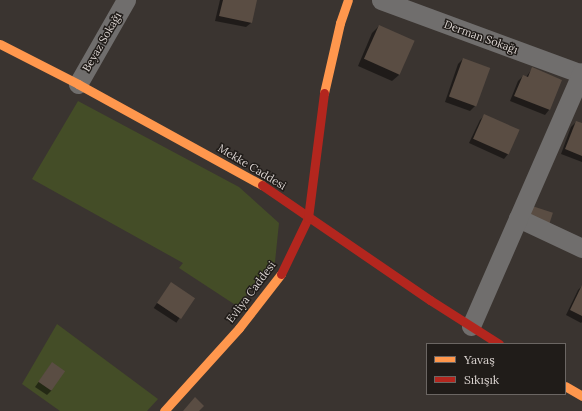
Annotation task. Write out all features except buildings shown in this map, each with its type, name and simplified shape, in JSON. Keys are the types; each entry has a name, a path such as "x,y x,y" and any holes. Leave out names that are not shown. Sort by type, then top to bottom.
{"street":[{"name":"Beyaz Sokağı","path":"78,84 126,0"},
{"name":"Evliya Caddesi","path":"164,411 239,328 281,274 308,218 321,105 340,23 348,0"},
{"name":"Derman Sokağı","path":"381,0 582,74"},
{"name":"Mekke Caddesi","path":"0,44 78,84 266,187 308,218 497,343"},
{"path":"471,326 582,74"},
{"path":"518,218 582,248"},
{"path":"566,387 582,396"}],"green space":[{"path":"78,101 239,187 279,223 275,262 237,306 179,268 183,263 32,179"},
{"path":"57,324 158,399 147,411 60,411 22,384"}],"traffic: slow":[{"path":"324,93 340,23 348,0"},
{"path":"0,44 78,84 262,185"},
{"path":"164,411 239,328 281,274"},
{"path":"566,387 582,396"}],"traffic: jam":[{"path":"281,274 308,218 324,93"},
{"path":"262,185 430,300 497,343"}]}
